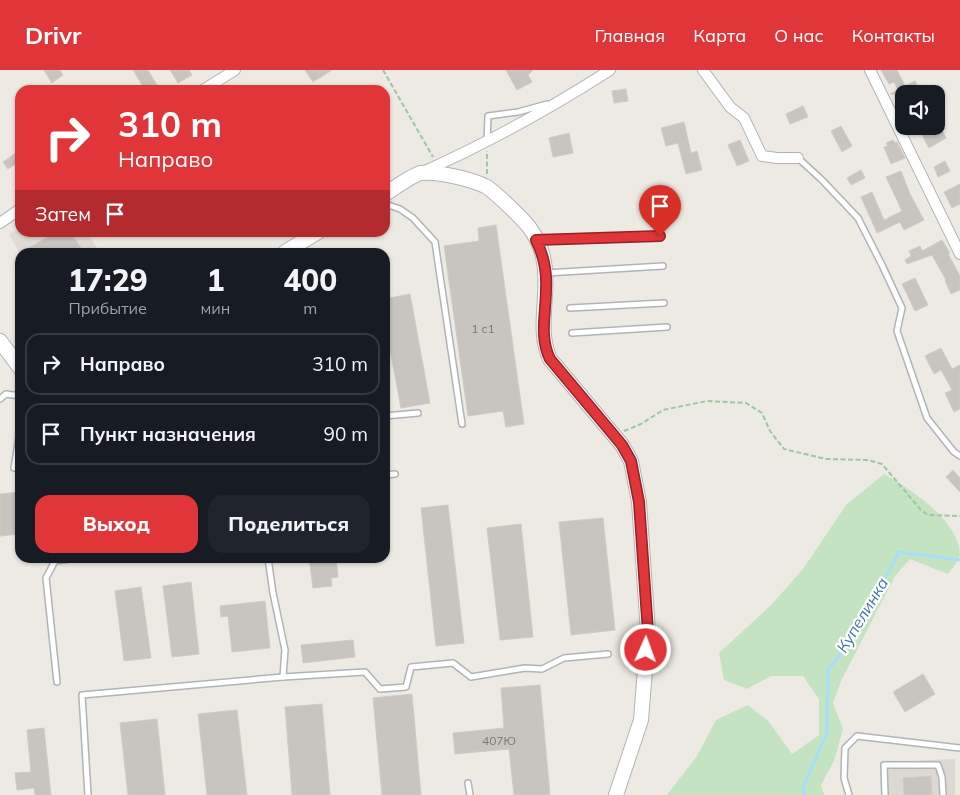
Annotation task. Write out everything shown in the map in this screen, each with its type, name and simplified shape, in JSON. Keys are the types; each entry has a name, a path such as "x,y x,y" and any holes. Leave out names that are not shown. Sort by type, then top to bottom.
{"street":[{"path":"211,85 235,70"},
{"path":"390,191 420,173 487,141 560,101 610,70"},
{"path":"702,70 730,107 744,118 762,156 798,158"},
{"path":"870,70 960,254"},
{"path":"420,173 455,177 486,186 529,226 544,259 546,273 543,336 546,350 550,359 622,445 631,461 636,478 639,502 648,632 641,720 616,795"},
{"path":"0,223 15,214"},
{"path":"292,248 310,237"},
{"path":"0,341 15,361"}],"lane":[{"path":"487,141 488,116 518,112 560,101"},
{"path":"798,158 858,218 902,308 897,331 927,418 954,452 960,456"},
{"path":"390,206 400,209 413,218 435,242 462,424"},
{"path":"536,240 660,236"},
{"path":"546,273 663,266"},
{"path":"570,308 664,303"},
{"path":"572,333 667,326"},
{"path":"0,399 6,394 15,395"},
{"path":"390,416 418,413"},
{"path":"14,468 15,462"},
{"path":"390,474 395,474"},
{"path":"54,563 46,578 57,682"},
{"path":"269,563 284,650 283,678"},
{"path":"88,795 82,695 365,672 380,688 406,687 411,667 453,663 471,677 525,668 542,669 564,658 608,654"},
{"path":"849,795 844,778 845,748 857,736 960,748"},
{"path":"885,795 884,765 938,765 942,777 943,795"},
{"path":"468,783 470,795"}],"path":[{"path":"383,70 438,165"},
{"path":"486,186 487,141"},
{"path":"614,435 641,424 663,410 707,401 746,403 762,413 770,431 784,449 826,459 868,460 882,464 921,510 928,515 960,516"}],"shaded area":[{"path":"15,231 15,237 90,237 97,248 17,248 9,234"},
{"path":"955,759 955,795 881,795 880,762"}],"green space":[{"path":"884,474 919,497 943,518 958,542 960,555 948,574 910,559 895,576 841,681 833,703 843,729 834,761 821,785 824,795 667,795 697,756 716,720 748,705 769,722 792,754 819,735 819,699 803,676 771,676 747,689 724,680 719,653 772,604 803,569 846,505"}],"building":[{"path":"44,70 60,70 63,75 52,83"},
{"path":"133,70 148,70 157,85 142,85"},
{"path":"170,70 189,70 192,75 178,83"},
{"path":"305,70 332,70 313,82"},
{"path":"506,70 533,70 528,75 532,82 517,90"},
{"path":"881,70 897,70 904,85 896,85 894,82 889,84"},
{"path":"915,81 917,85 907,85"},
{"path":"626,89 628,101 614,103 612,91"},
{"path":"803,106 808,117 790,124 786,114"},
{"path":"684,122 691,153 697,151 702,170 686,174 678,143 666,146 661,128"},
{"path":"841,126 852,146 842,152 831,131"},
{"path":"569,133 573,153 553,157 549,138"},
{"path":"922,135 944,135 946,138 929,148"},
{"path":"740,140 749,161 737,166 728,145"},
{"path":"893,140 895,143 897,142 905,158 891,164 884,147 888,146 886,143"},
{"path":"15,154 15,164 8,169 3,162"},
{"path":"945,161 950,171 938,177 934,167"},
{"path":"861,170 865,178 851,185 847,178"},
{"path":"901,171 910,194 924,220 904,230 900,222 877,233 861,197 872,192 884,220 902,211 886,177"},
{"path":"960,184 960,204 952,208 944,192"},
{"path":"496,225 524,424 506,427 503,411 468,416 444,246 479,241 478,228"},
{"path":"48,237 74,237 81,248 29,248"},
{"path":"942,240 960,276 960,290 951,294 946,280 932,255 907,264 905,260 911,256 909,251 920,246 922,251"},
{"path":"915,278 928,305 915,311 902,284"},
{"path":"410,294 430,403 401,408 390,350 390,298"},
{"path":"941,348 952,369 960,365 960,409 954,412 945,393 952,390 941,370 934,374 925,356"},
{"path":"953,470 960,478 960,492 946,477"},
{"path":"15,492 15,534 0,536 0,494"},
{"path":"448,505 464,643 436,646 421,508"},
{"path":"603,518 615,630 571,635 559,522"},
{"path":"521,524 533,637 500,640 487,528"},
{"path":"310,563 337,563 338,577 331,578 332,586 313,588"},
{"path":"191,582 199,654 172,657 163,586"},
{"path":"141,587 151,658 124,661 115,591"},
{"path":"265,601 270,648 232,652 228,616 221,617 220,606"},
{"path":"353,640 355,657 303,663 301,645"},
{"path":"923,674 935,694 905,712 893,692"},
{"path":"540,685 550,795 514,795 509,749 455,754 453,733 504,728 501,688"},
{"path":"412,694 421,795 382,795 373,698"},
{"path":"322,704 330,795 292,795 285,707"},
{"path":"237,710 247,795 207,795 198,714"},
{"path":"157,719 165,795 128,795 120,723"},
{"path":"44,728 51,795 35,795 34,788 17,790 15,773 31,772 27,730"},
{"path":"931,776 932,795 904,795 903,778"}],"waterway":[{"name":"Купелинка","path":"804,795 803,787 827,733 828,670 850,642 899,552 960,560"}],"route":[{"path":"646,650 648,632 636,478 631,461 622,445 550,359 546,350 543,336 546,276 544,259 536,240 660,236"}]}
